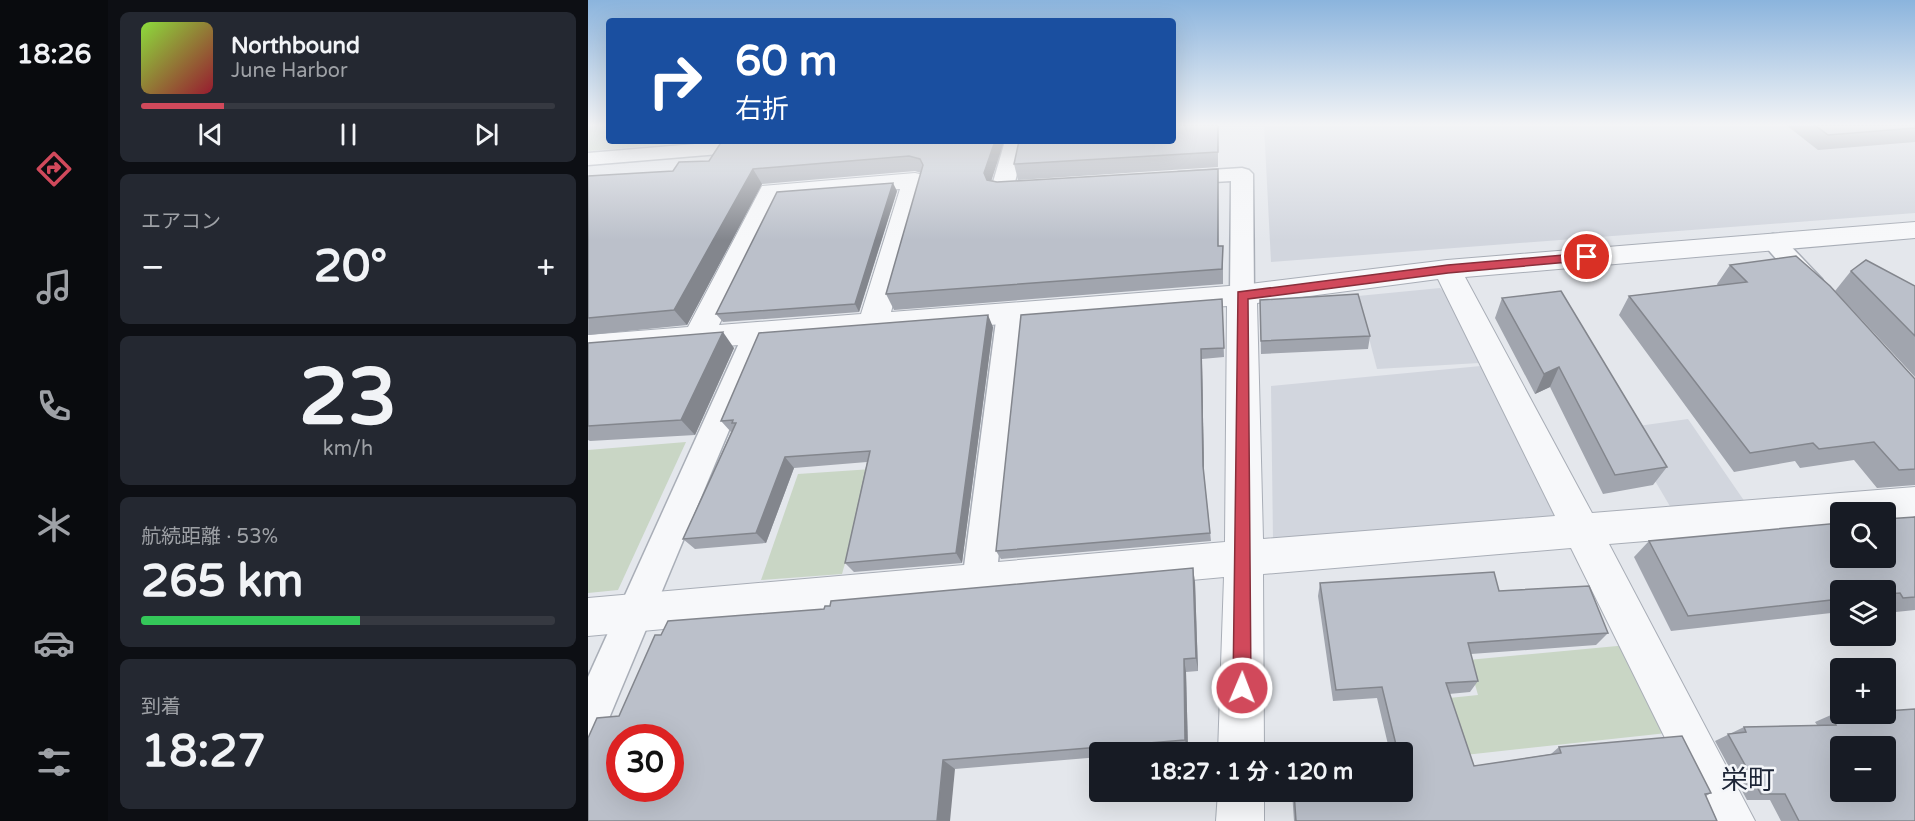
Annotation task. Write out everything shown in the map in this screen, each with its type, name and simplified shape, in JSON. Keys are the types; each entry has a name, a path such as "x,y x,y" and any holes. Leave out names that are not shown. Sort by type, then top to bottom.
{"street":[{"path":"698,337 771,191 915,180 873,324"},
{"path":"588,346 1242,295 1448,269 1915,230"},
{"path":"1448,269 1731,821"},
{"path":"1241,742 1244,558 1242,295"},
{"path":"588,617 1244,558 1915,503"},
{"path":"1240,802 1240,821"}],"lane":[{"path":"1009,163 1002,189 1059,185"},
{"path":"1162,179 1242,174 1242,295"},
{"path":"1773,241 1828,302"},
{"path":"980,582 1010,314"},
{"path":"588,721 757,332"}],"shaded area":[{"path":"1266,163 1915,163 1915,213 1271,262"},
{"path":"1440,288 1448,295 1479,363 1377,369 1358,296"},
{"path":"1481,366 1558,517 1273,541 1271,386"},
{"path":"1688,419 1745,502 1671,508 1624,428"}],"green space":[{"path":"686,442 618,590 588,593 588,450"},
{"path":"872,469 842,574 761,580 798,474"},
{"path":"1628,645 1667,733 1465,755 1449,698 1478,695 1468,660"}],"building":[{"path":"678,163 821,163 753,169 674,310 588,318 588,176 673,171"},
{"path":"922,163 987,163 984,173 987,180 997,182 1218,169 1218,246 1223,246 1222,269 886,294"},
{"path":"893,183 855,304 716,314 777,192"},
{"path":"1796,256 1830,286 1915,379 1915,469 1899,470 1874,442 1819,449 1813,443 1750,453 1629,296 1747,282 1730,265"},
{"path":"1866,260 1915,286 1915,336 1851,271"},
{"path":"1561,291 1667,467 1615,475 1559,367 1544,374 1502,298"},
{"path":"1358,294 1370,336 1261,341 1260,300"},
{"path":"1222,299 1224,348 1201,349 1203,466 1210,533 996,551 1021,315"},
{"path":"988,315 956,553 845,563 870,451 785,457 756,533 683,539 736,423 732,423 733,420 721,421 759,333"},
{"path":"723,332 681,420 588,426 588,343"},
{"path":"1915,517 1915,597 1903,598 1900,593 1896,593 1896,580 1830,580 1830,600 1688,616 1649,541 1830,524 1830,568 1896,568 1896,518"},
{"path":"1193,568 1196,658 1184,659 1185,740 1089,742 1089,748 943,760 937,821 588,821 588,738 597,718 619,716 655,635 661,635 668,621 824,609 825,606 830,606 831,601"},
{"path":"1494,572 1499,591 1589,586 1608,633 1468,643 1478,681 1446,683 1474,766 1561,753 1559,747 1682,736 1711,793 1705,794 1717,821 1296,821 1295,802 1413,802 1413,742 1395,742 1382,687 1336,690 1320,583"},
{"path":"1915,709 1915,821 1799,821 1785,794 1761,794 1728,734 1746,732 1744,727 1896,724 1896,710"}],"district":[{"name":"栄町","path":"1748,780"}],"route":[{"path":"1242,688 1244,558 1242,295 1448,269 1587,257"}]}
